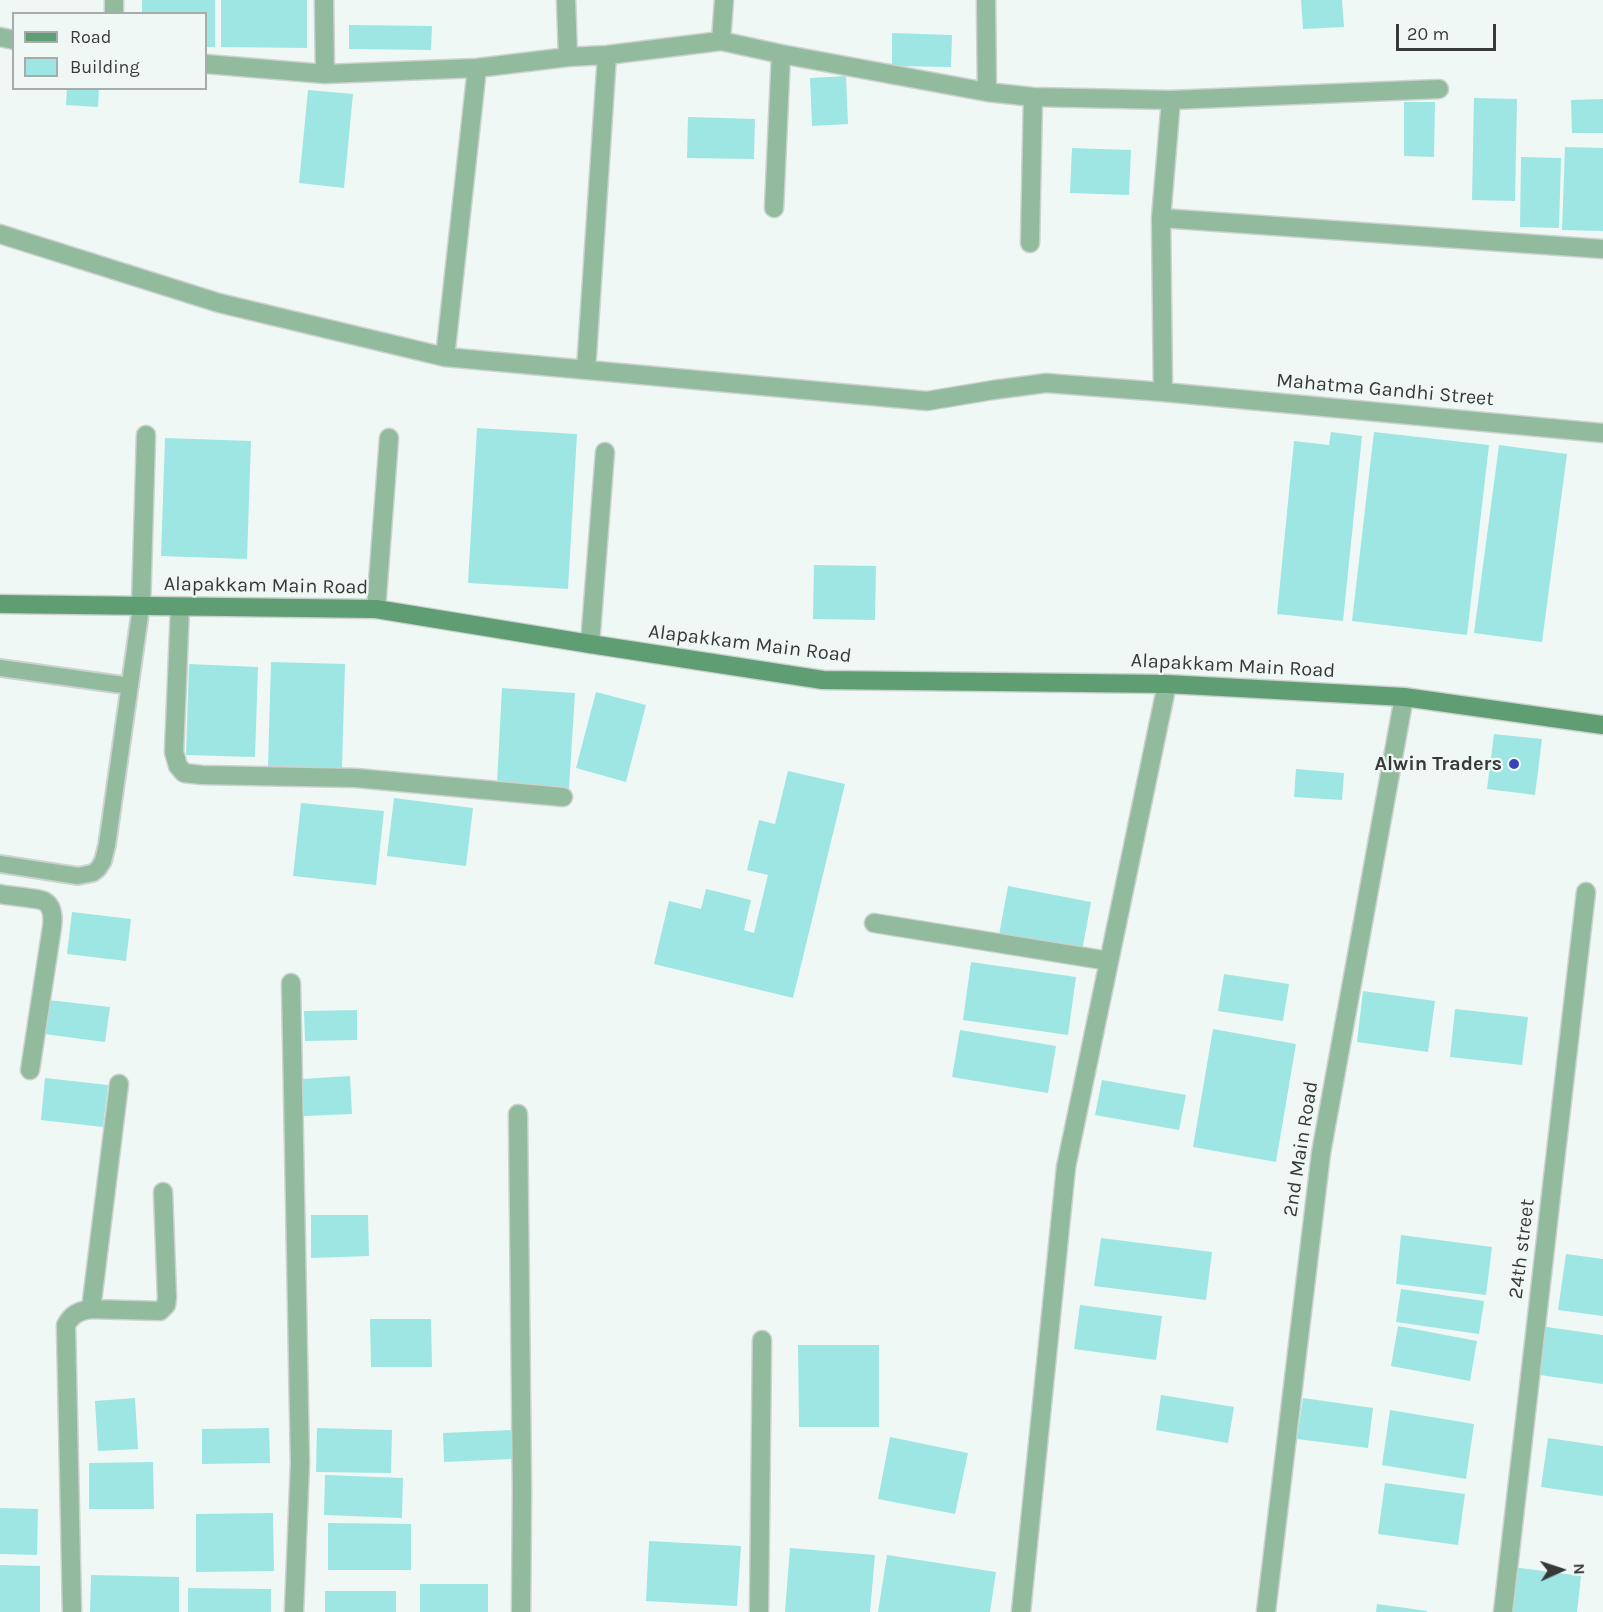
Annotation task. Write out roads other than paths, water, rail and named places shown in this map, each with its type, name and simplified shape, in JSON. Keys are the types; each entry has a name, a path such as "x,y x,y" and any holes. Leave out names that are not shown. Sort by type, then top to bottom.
{"main road":[{"name":"Alapakkam Main Road","path":"0,604 376,609 823,680 1167,684 1404,697 1603,725"}],"street":[{"path":"324,0 325,74"},
{"path":"566,0 568,57"},
{"path":"721,41 724,0"},
{"path":"986,0 987,92"},
{"path":"207,64 325,74 477,68 721,41 987,92 1033,97 1171,100 1439,89"},
{"path":"774,208 781,54"},
{"path":"586,370 606,55"},
{"path":"445,357 477,68"},
{"path":"1030,243 1033,97"},
{"path":"1163,392 1161,218 1171,100"},
{"path":"1161,218 1603,249"},
{"name":"Mahatma Gandhi Street","path":"0,234 219,303 445,357 927,402 1046,383 1603,433"},
{"path":"141,607 146,435"},
{"path":"376,609 389,438"},
{"path":"590,644 605,452"},
{"path":"180,607 174,752 177,766 184,773 357,778 563,796"},
{"path":"1021,1612 1066,1167 1167,684"},
{"name":"2nd Main Road","path":"1266,1612 1321,1153 1404,697"},
{"name":"24th street","path":"1503,1612 1586,891"},
{"path":"0,894 44,901 53,915 30,1070"},
{"path":"874,923 1109,961"},
{"path":"291,983 300,1463 294,1612"},
{"path":"91,1309 119,1083"},
{"path":"518,1114 521,1612"},
{"path":"72,1612 66,1325 70,1317 80,1311 91,1309 160,1311 166,1305 164,1192"},
{"path":"759,1612 762,1340"}],"lane":[{"path":"0,864 78,876 93,873 103,861 141,607"},
{"path":"0,668 130,686"}],"place":[{"name":"Alwin Traders","path":"1514,764"}]}
